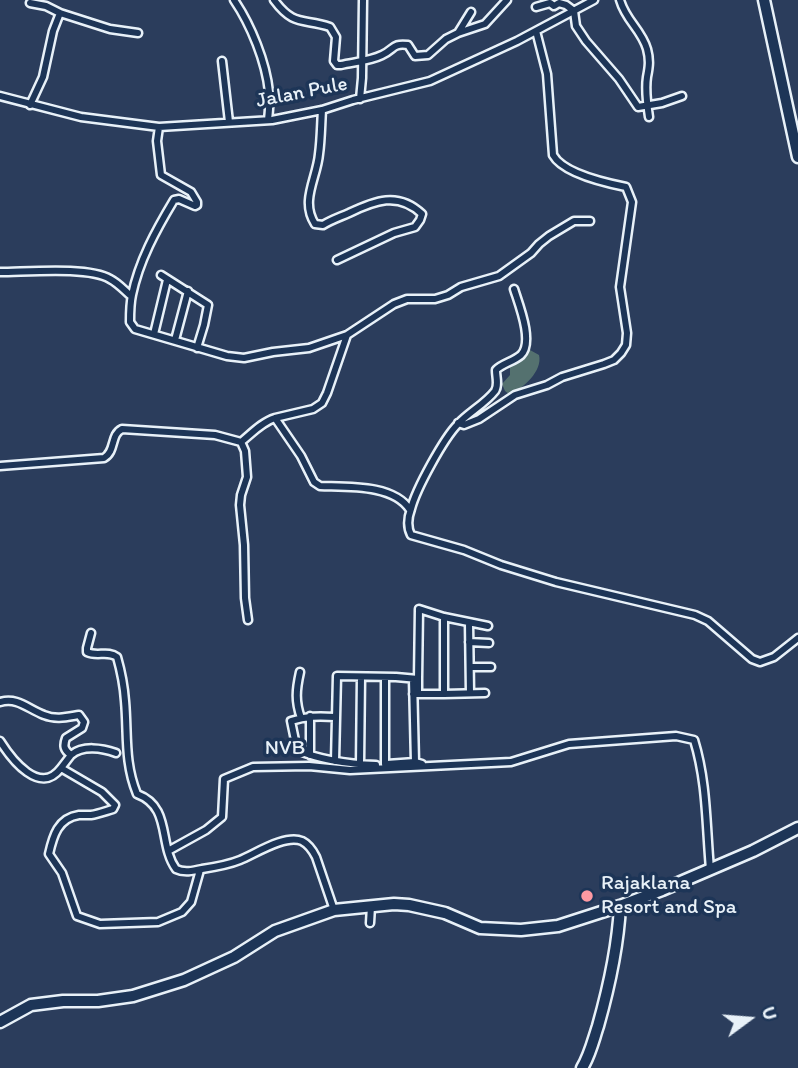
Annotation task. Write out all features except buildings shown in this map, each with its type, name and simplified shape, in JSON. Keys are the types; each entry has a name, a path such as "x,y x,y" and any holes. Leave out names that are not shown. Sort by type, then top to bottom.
{"street":[{"path":"234,0 261,57 269,93 268,120"},
{"path":"274,0 291,18 330,27 336,37 335,64 341,65 383,55 393,46 400,44 408,45 415,56 426,56 443,41 485,24 507,0"},
{"path":"360,99 363,0"},
{"path":"573,0 581,6"},
{"name":"Jalan Pule","path":"0,96 80,117 159,127 268,120 322,110 430,81 536,31 594,0"},
{"path":"620,0 627,19 638,29 647,48 649,117"},
{"path":"764,0 798,157"},
{"path":"30,3 110,29 138,33"},
{"path":"536,7 559,3 574,11 576,26 586,41 619,79 638,107 682,96"},
{"path":"458,33 471,12"},
{"path":"30,105 43,77 53,31 60,13"},
{"path":"458,423 464,425 479,419 515,396 614,360 626,345 627,333 620,287 632,202 626,187 573,172 557,163 553,156 547,74 536,31"},
{"path":"222,61 229,122"},
{"path":"322,110 319,157 309,193 309,211 315,224 323,225 373,201 383,200 409,204 422,214 415,227 394,233 337,260"},
{"path":"159,127 156,141 160,175 191,192 198,202 195,206 179,199 174,200 158,226 143,256 131,296 130,322 135,329 226,356 244,358 309,348 347,335 394,304 407,299 435,299 461,287 499,276 561,229 574,221 590,220"},
{"path":"0,272 80,271 112,279 131,296"},
{"path":"154,334 164,278 208,305 197,348"},
{"path":"514,289 523,317 526,347 524,352 499,366 496,370 498,383 495,391 458,423 430,467 410,510 408,528 411,535 556,582 695,615 708,621 756,661 767,661 798,638"},
{"path":"175,340 188,292"},
{"path":"241,442 270,419 313,409 322,403 347,335"},
{"path":"275,418 301,456 314,482 320,486 367,488 405,501 410,510"},
{"path":"0,466 104,458 111,452 116,434 122,429 215,435 241,442"},
{"path":"241,442 245,451 247,477 240,505 247,620"},
{"path":"415,762 419,609 488,626"},
{"path":"444,617 444,694"},
{"path":"469,623 470,693"},
{"path":"90,633 87,652 116,655 118,660 125,702 127,757 133,784 137,794 152,803 158,812 173,865 179,871 200,870 240,860 274,844 288,840 300,841 317,857 334,910"},
{"path":"469,642 489,643"},
{"path":"470,667 491,667"},
{"path":"300,673 296,702 301,718"},
{"path":"335,761 337,676 416,679"},
{"path":"360,677 360,764"},
{"path":"385,764 386,677"},
{"path":"416,694 485,693"},
{"path":"0,702 18,702 44,716 54,718 79,715 84,722 82,728 66,738 65,742 66,751 71,755"},
{"path":"310,716 310,755"},
{"path":"335,717 310,716 291,721 297,750 335,761 360,764 415,762 431,766 511,762 569,744 676,736 694,740 704,783 710,869"},
{"path":"0,741 16,763 27,772 44,779 53,777 78,750 101,748 116,753"},
{"name":"NVB","path":"168,851 206,830 222,817 225,779 253,767 309,766 350,770 431,766"},
{"path":"61,768 102,792 116,805 113,809 93,815 68,818 61,822 53,837 49,854 62,873 77,916 100,924 158,922 182,912 191,902 200,870"},
{"path":"0,1022 32,1005 63,1001 99,1001 141,993 184,980 234,957 275,931 334,910 409,905 445,913 481,928 521,930 558,926 620,906 753,851 798,828"},
{"path":"370,923 371,906"},
{"path":"582,1068 588,1058 608,991 620,906"}],"green space":[{"path":"530,350 539,355 538,367 521,388 510,395 502,384 510,375 510,366 514,358"}],"place":[{"name":"Rajaklana Resort and Spa","path":"587,896"}]}
